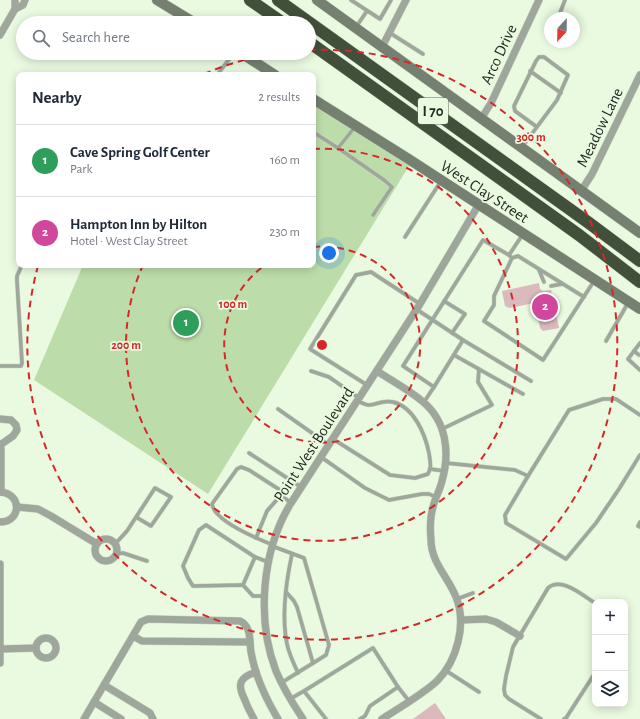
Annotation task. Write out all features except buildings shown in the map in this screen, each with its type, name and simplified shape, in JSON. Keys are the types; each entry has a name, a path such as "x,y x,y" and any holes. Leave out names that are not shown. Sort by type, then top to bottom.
{"highway":[{"path":"250,0 273,16"},
{"name":"I 70","path":"278,0 300,16"},
{"name":"I 70","path":"316,27 640,261"},
{"name":"I 70","path":"316,47 573,231 640,282"}],"street":[{"path":"0,34 14,9 15,0"},
{"path":"14,9 23,5 25,0"},
{"path":"157,0 183,16"},
{"path":"317,0 640,233"},
{"path":"382,47 406,0"},
{"name":"Arco Drive","path":"480,119 491,102 539,0"},
{"path":"252,60 271,72"},
{"name":"Meadow Lane","path":"581,191 592,174 640,75"},
{"name":"West Clay Street","path":"316,101 479,204 640,309"},
{"name":"Point West Boulevard","path":"303,719 281,683 276,672 267,641 265,596 268,562 282,517 418,306 479,204"},
{"path":"377,371 424,402 442,429 445,441 446,463 432,513 431,542 437,565 457,599 461,620 454,655 446,670 437,681 409,701 394,716 382,719"},
{"path":"0,419 11,420 16,425 17,430 13,436 0,445 2,449 0,492 6,493 13,498 17,507 15,515 12,518 4,522 0,522"},
{"path":"17,507 38,510 51,516 97,544"},
{"path":"106,539 113,541 117,550 116,554 112,559 102,559 97,554 97,544 106,539"},
{"path":"0,564 0,663"},
{"path":"84,719 141,622 148,619 240,621 244,624 247,627 256,672 278,719"},
{"path":"461,620 486,619 496,622 520,636"},
{"path":"133,636 142,641 250,642"},
{"path":"0,649 36,648"},
{"path":"254,719 239,688 241,682 248,674 256,672"},
{"path":"104,686 150,713 153,719"},
{"path":"94,702 121,719"}],"lane":[{"path":"351,0 380,19 391,0"},
{"path":"560,12 565,0"},
{"path":"356,28 367,11"},
{"path":"390,33 423,54"},
{"path":"521,148 537,126 561,93 568,75 544,57 539,57 530,71 514,106 515,111 537,126"},
{"path":"219,72 229,60"},
{"path":"530,71 561,93"},
{"path":"338,148 356,126"},
{"path":"316,134 392,187 373,215"},
{"path":"405,237 441,180"},
{"path":"509,255 523,233"},
{"path":"434,387 402,366 483,240 512,258"},
{"path":"584,297 518,256 512,258 494,296 494,305 484,322 543,360 584,297 595,280"},
{"path":"0,366 20,366 22,363 17,281 17,276 21,268"},
{"path":"539,270 544,282"},
{"path":"368,385 310,349 356,275 371,272 418,306 432,320 531,380"},
{"path":"551,286 562,284"},
{"path":"444,301 465,314 452,333"},
{"path":"606,341 629,302"},
{"path":"424,402 464,340"},
{"path":"640,343 628,359 640,370"},
{"path":"634,351 638,355"},
{"path":"454,355 523,394"},
{"path":"442,429 492,405 478,382 479,369"},
{"path":"278,409 331,442 390,475 414,478 428,474 430,469 426,441 417,421 406,409 393,402 383,401 371,406 364,405 329,377 311,371"},
{"path":"640,415 616,399 603,399 569,410 505,515 506,523 566,559 596,523 640,455"},
{"path":"249,453 301,487"},
{"path":"321,457 365,488 389,500 422,494 429,494 436,497"},
{"path":"446,463 515,470 528,476"},
{"path":"281,683 326,655 329,645 304,558 256,538 222,518 215,512 212,504 237,468 241,467 249,470 280,490 281,495 291,503"},
{"path":"430,469 445,471"},
{"path":"115,544 136,517 155,488 171,497 151,526 136,517"},
{"path":"256,538 267,511 281,495"},
{"path":"640,522 638,526 640,527"},
{"path":"265,596 253,596 243,585 193,586 183,566 199,530 206,525 255,557 268,562"},
{"path":"116,554 123,553 147,561"},
{"path":"292,554 287,574 285,616 287,644 298,673"},
{"path":"243,585 255,557"},
{"path":"541,719 505,695 504,689 506,676 514,647 548,588 552,585 561,584 592,601"},
{"path":"286,592 297,607 313,664"},
{"path":"457,599 473,593"},
{"path":"290,700 374,648 398,687 409,701"},
{"path":"446,670 479,692"},
{"path":"564,719 592,678"},
{"path":"360,719 365,716 370,706 398,687"},
{"path":"304,691 326,719"}],"green space":[{"path":"316,99 412,161 208,494 34,380 82,268 316,268"}],"place":[{"name":"Hampton Inn by Hilton","path":"545,307"},
{"name":"Cave Spring Golf Center","path":"186,323"}]}
